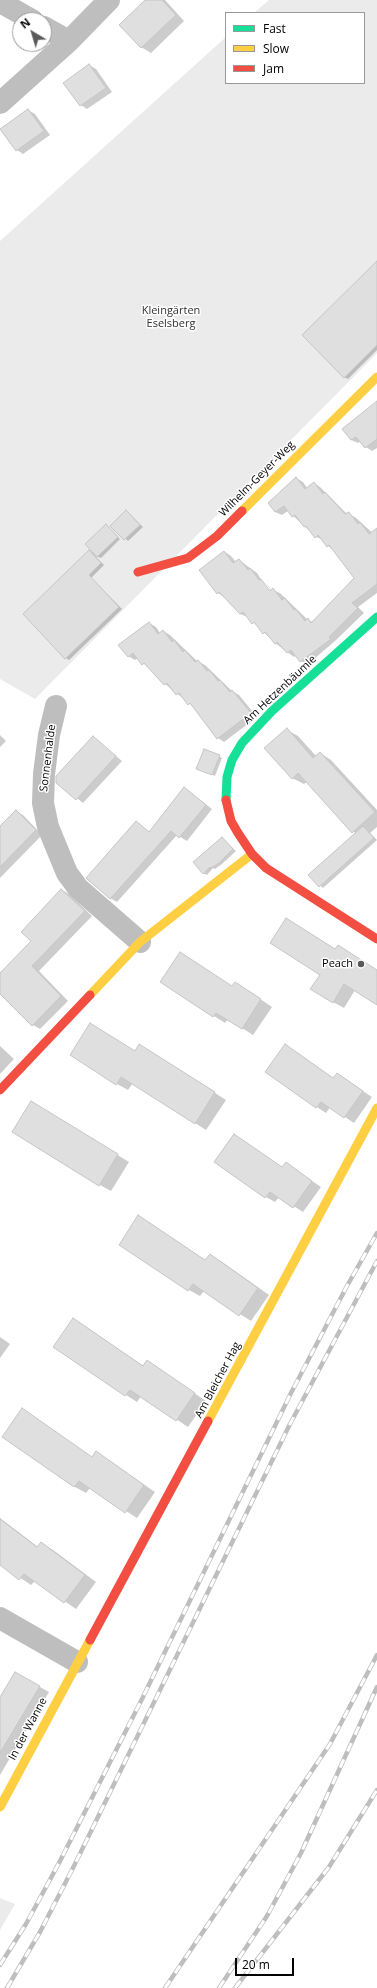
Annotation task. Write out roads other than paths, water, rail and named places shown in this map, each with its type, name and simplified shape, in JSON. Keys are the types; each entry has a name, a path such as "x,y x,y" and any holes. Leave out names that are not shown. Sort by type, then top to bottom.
{"street":[{"path":"0,103 69,41 109,0"},
{"path":"0,2 18,12"},
{"path":"52,31 69,41"},
{"name":"Wilhelm-Geyer-Weg","path":"138,572 188,558 217,536 377,377"},
{"name":"Am Hetzenbäumle","path":"377,617 272,711 242,743 232,760 227,777 226,808 231,821 252,854 266,868 377,939"},
{"name":"Sonnenhalde","path":"56,706 49,735 44,774 43,802 48,827 67,873 78,888 140,942"},
{"path":"0,1090 140,942 252,854"},
{"name":"Am Bleicher Hag","path":"77,1662 377,1108"},
{"path":"0,1618 77,1662"},
{"name":"In der Wanne","path":"0,1807 77,1662"}],"railway":[{"path":"0,1965 26,1924 59,1863 142,1699 291,1393 347,1286 377,1233"},
{"path":"7,1988 40,1932 74,1866 290,1424 377,1261"},
{"path":"165,1988 330,1744 377,1655"},
{"path":"219,1988 267,1916 301,1853 377,1687"},
{"path":"235,1988 329,1867 377,1790"}],"place":[{"name":"Peach","path":"361,964"}],"park label":[{"name":"Kleingärten Eselsberg","path":"171,317"}]}
